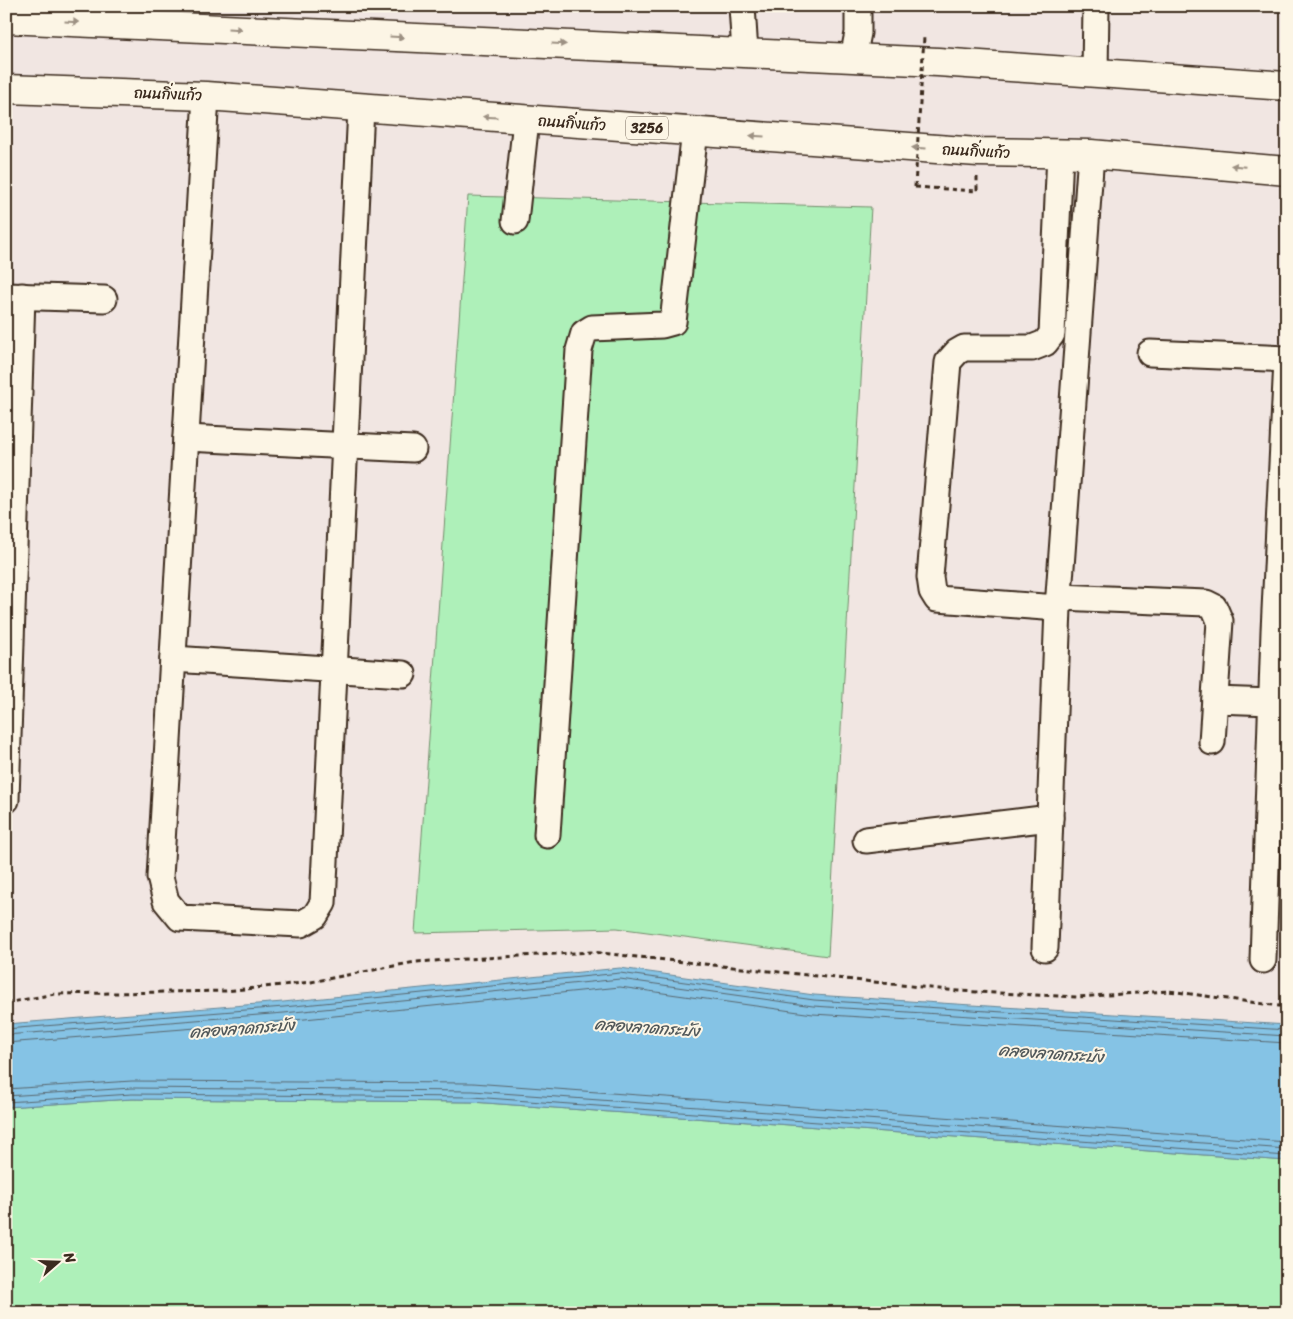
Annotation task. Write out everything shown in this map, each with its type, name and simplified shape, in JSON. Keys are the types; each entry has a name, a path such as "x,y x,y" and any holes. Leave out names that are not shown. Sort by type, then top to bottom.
{"main road":[{"path":"6,19 938,62 1287,86"},
{"name":"ถนนกิ่งแก้ว","path":"6,89 206,96 978,152 1091,154 1287,171"}],"street":[{"path":"742,6 745,53"},
{"path":"853,58 858,33 858,6"},
{"path":"1095,73 1096,6"},
{"path":"206,96 160,876 166,901 180,918 301,924 315,916 323,903 361,108"},
{"path":"515,221 526,120"},
{"path":"547,835 579,350 584,333 592,328 662,325 673,322 694,131"},
{"path":"1060,153 1052,334 1044,343 1032,348 964,348 957,352 948,362 930,577 932,591 937,599 1059,602 1206,602 1214,607 1220,621 1212,742"},
{"path":"1045,948 1059,602 1091,154"},
{"path":"6,800 14,296 104,299"},
{"path":"1150,353 1287,360 1280,632 1272,702 1263,960"},
{"path":"186,438 413,449"},
{"path":"173,659 403,674"},
{"path":"1215,700 1272,702"},
{"path":"866,840 1050,818"}],"path":[{"path":"924,37 915,187 977,191 978,152"},
{"path":"6,1003 55,994 226,990 311,982 415,962 591,952 958,991 1077,997 1169,991 1287,1007"}],"green space":[{"path":"468,196 871,207 828,956 617,928 415,933"},
{"path":"132,1099 472,1102 1287,1161 1287,1313 220,1313 93,1306 6,1307 6,1107"}],"water":[{"name":"คลองลาดกระบัง","path":"620,968 814,995 1287,1025 1287,1161 472,1102 132,1099 6,1107 6,1024 283,1002"}]}
